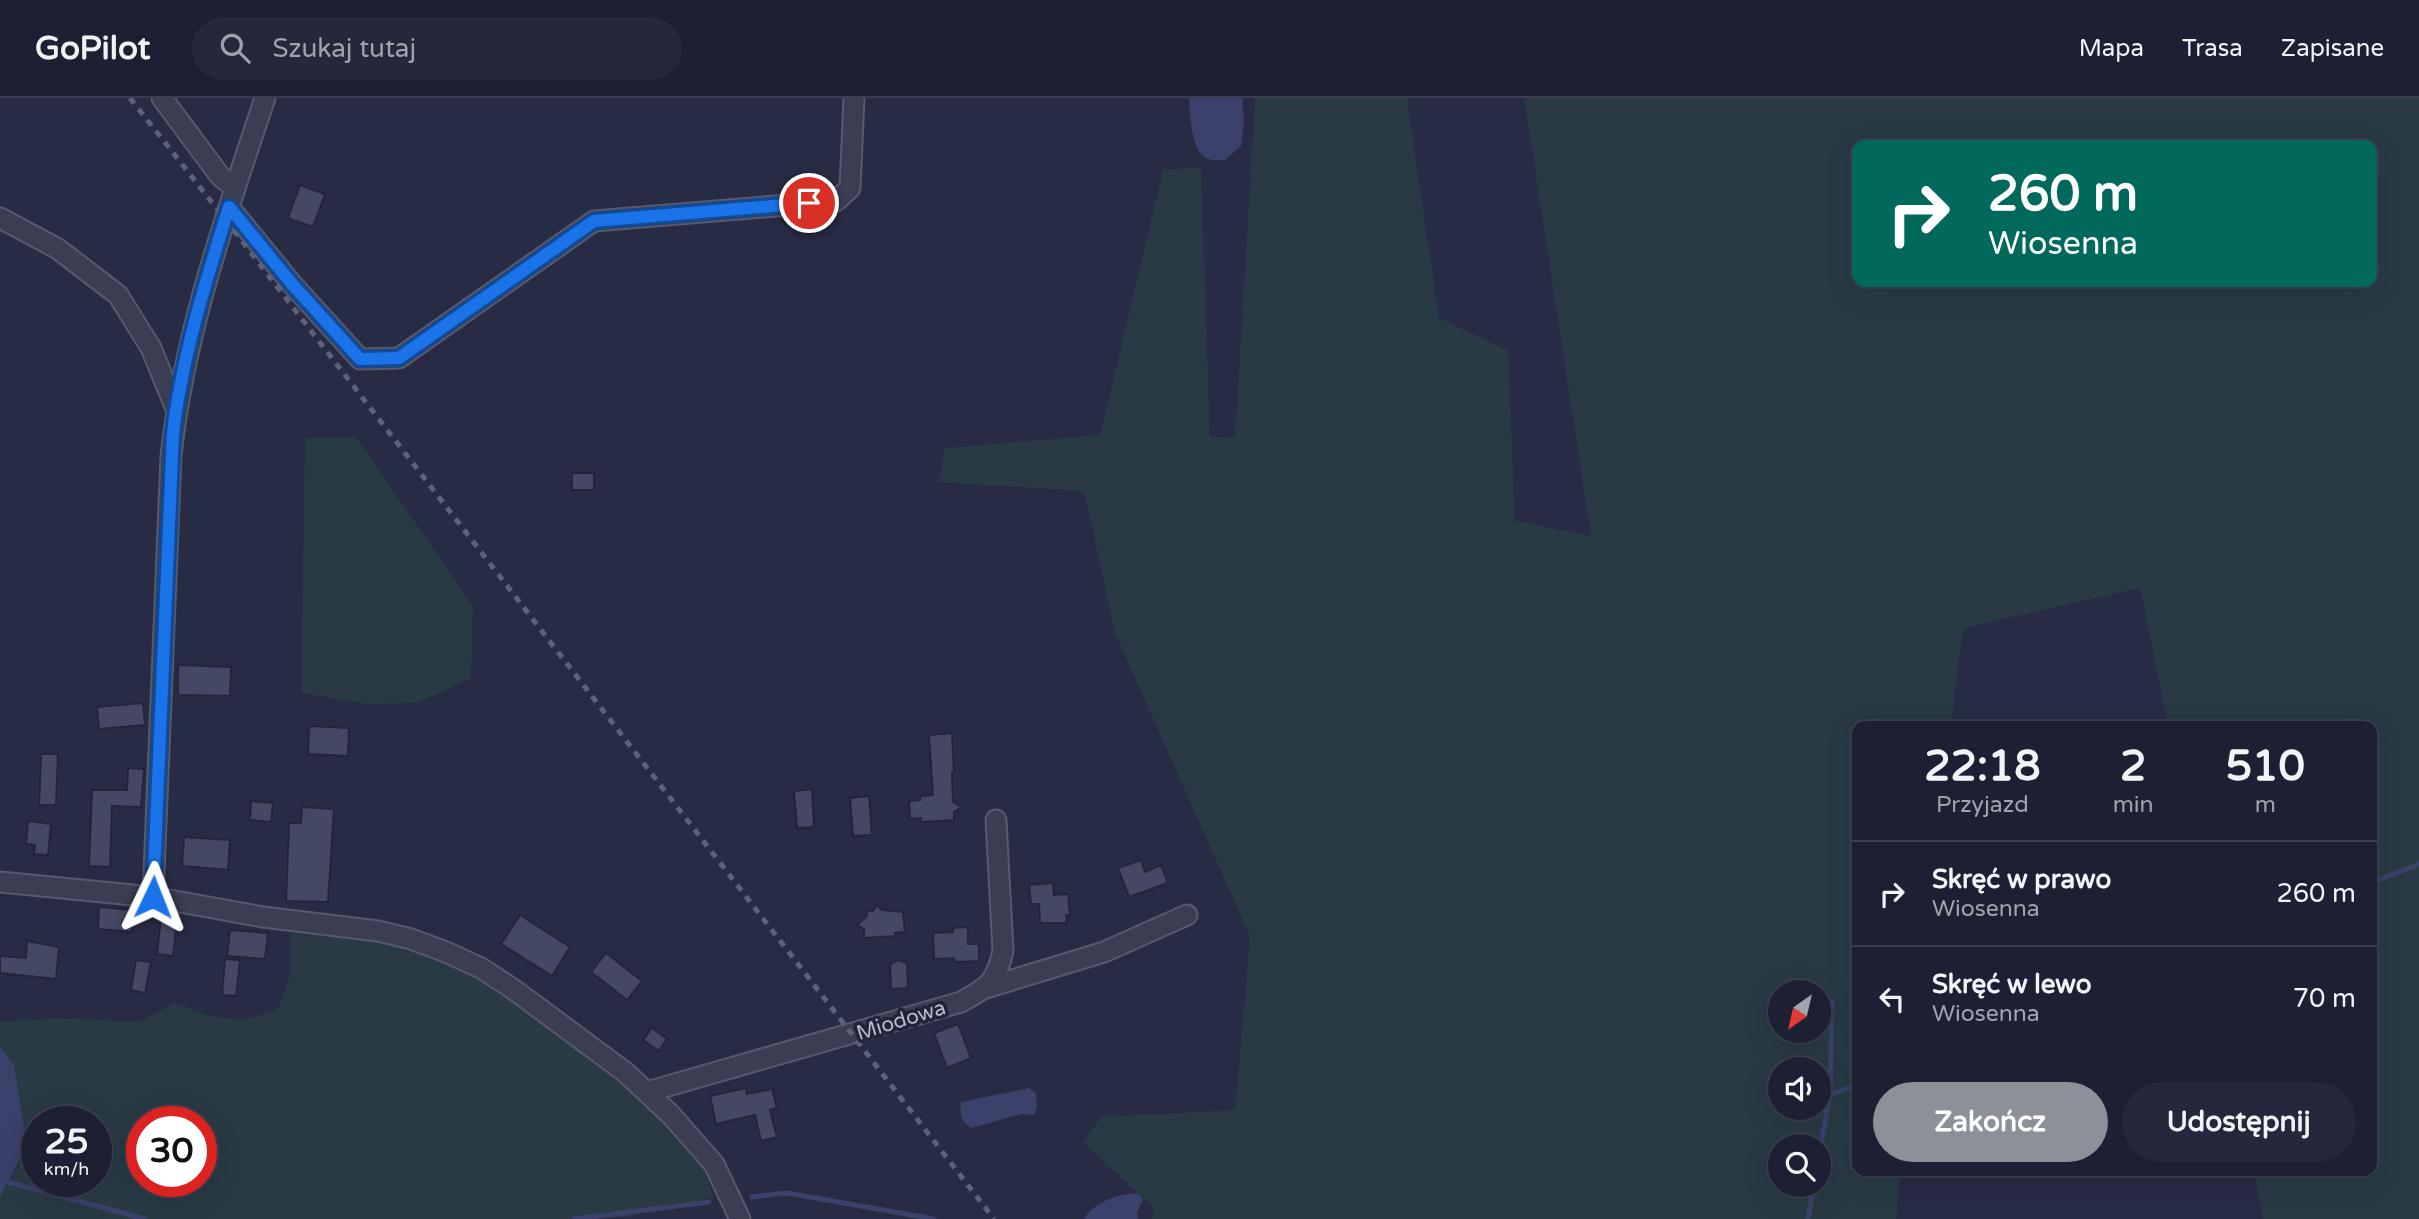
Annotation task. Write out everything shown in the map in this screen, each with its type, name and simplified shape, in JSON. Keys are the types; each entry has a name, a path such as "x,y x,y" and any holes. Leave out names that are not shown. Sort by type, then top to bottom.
{"street":[{"path":"162,98 220,176 235,188"},
{"path":"153,897 171,456 176,409 198,314 265,98"},
{"path":"229,207 292,284 360,359 399,358 594,221 836,201 850,188 854,98"},
{"path":"0,218 58,249 118,295 151,348 176,409"},
{"path":"986,988 999,966 1003,951 996,820"},
{"path":"0,882 153,897 263,917 378,931 446,951 481,968 513,989 625,1072 647,1092 671,1115 713,1164 735,1216"},
{"name":"Miodowa","path":"647,1092 961,1002 986,988 1104,952 1187,915"}],"shaded area":[{"path":"1255,98 1407,98 1439,318 1508,350 1515,521 1591,536 1524,98 2419,98 2419,1219 2263,1219 2255,1176 2377,1176 2377,721 2167,721 2140,588 1963,628 1952,721 1852,721 1852,1176 1900,1176 1896,1219 1152,1219 1154,1208 1083,1142 1101,1117 1235,1110 1250,936 1115,633 1084,491 938,482 945,448 1100,435 1163,170 1201,167 1210,437 1235,438"},
{"path":"356,437 473,606 471,678 417,703 367,704 301,693 305,438"},
{"path":"290,933 375,940 409,948 476,974 510,995 621,1080 687,1144 705,1171 713,1197 628,1217 571,1219 0,1219 0,1197 21,1157 21,1197 112,1197 112,1106 21,1108 14,1065 0,1045 0,1022 60,1018 138,1022 175,1003 209,1016 244,1020 277,1010 290,975"}],"water":[{"path":"1189,98 1242,98 1244,122 1241,146 1225,160 1208,159 1196,146"},
{"path":"0,1045 14,1065 21,1108 21,1157 0,1197"},
{"path":"1029,1088 1036,1093 1037,1108 1034,1115 1022,1114 971,1128 962,1117 961,1102"},
{"path":"1138,1193 1143,1199 1137,1213 1138,1219 1084,1219 1101,1203 1122,1195"}],"building":[{"path":"300,185 325,194 313,227 288,218"},
{"path":"572,473 594,473 594,490 572,490"},
{"path":"178,665 231,667 230,696 178,695"},
{"path":"143,703 145,725 99,729 97,707"},
{"path":"309,726 349,728 348,756 308,754"},
{"path":"952,733 953,802 962,807 954,812 954,820 921,822 921,818 910,819 909,801 920,800 920,796 933,795 929,735"},
{"path":"41,754 58,754 56,805 39,805"},
{"path":"128,768 144,769 141,807 112,806 110,867 89,866 92,790 127,790"},
{"path":"812,789 814,827 797,828 794,791"},
{"path":"869,796 872,835 853,836 850,798"},
{"path":"251,801 273,803 271,822 250,820"},
{"path":"302,807 334,809 328,902 286,901 289,823 301,823"},
{"path":"28,821 51,824 48,855 34,854 35,845 26,844"},
{"path":"184,837 230,840 228,870 182,866"},
{"path":"1141,860 1145,872 1161,865 1168,883 1129,897 1118,868"},
{"path":"1053,883 1054,895 1068,894 1070,915 1066,915 1067,923 1040,923 1039,904 1031,904 1029,885"},
{"path":"877,905 882,910 903,912 905,932 895,933 896,936 864,938 864,929 857,925 867,916 867,911 873,911"},
{"path":"99,907 133,910 132,932 98,929"},
{"path":"520,915 570,947 552,976 501,944"},
{"path":"161,918 177,920 173,956 157,954"},
{"path":"968,927 968,944 979,944 979,961 934,959 933,933 953,932 953,928"},
{"path":"230,930 268,933 265,959 227,956"},
{"path":"27,941 59,947 56,979 0,973 0,956 26,958"},
{"path":"606,953 642,981 627,1000 591,972"},
{"path":"225,959 240,960 236,996 222,995"},
{"path":"136,960 151,962 145,993 131,990"},
{"path":"898,960 907,963 908,988 891,989 890,964"},
{"path":"958,1024 971,1058 947,1068 934,1033"},
{"path":"652,1028 667,1039 659,1051 643,1040"},
{"path":"746,1088 747,1094 772,1089 777,1108 770,1110 777,1137 761,1141 755,1115 716,1124 710,1096"}],"waterway":[{"path":"2377,881 2419,864"},
{"path":"1823,1134 1830,1095 1832,1002"},
{"path":"1831,1095 1852,1087"},
{"path":"8,1182 145,1219"},
{"path":"752,1197 787,1193 934,1219"},
{"path":"1808,1219 1812,1197"},
{"path":"574,1219 709,1202"}],"railway":[{"path":"130,98 994,1219"}],"route":[{"path":"153,897 173,433 198,314 229,207 292,284 360,359 399,358 594,221 809,203"}]}
